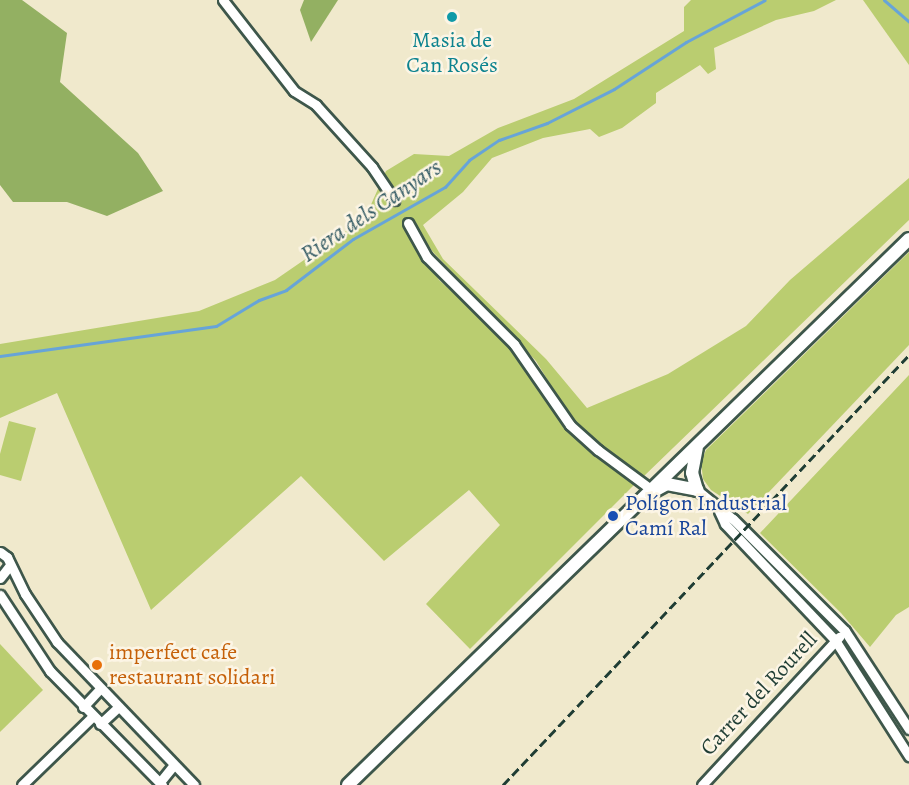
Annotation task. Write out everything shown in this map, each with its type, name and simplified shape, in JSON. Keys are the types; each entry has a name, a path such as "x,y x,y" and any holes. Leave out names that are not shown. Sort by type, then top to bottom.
{"street":[{"path":"223,0 294,92 316,105 372,167 394,200"},
{"path":"408,223 427,257 514,344 570,425 649,493"},
{"path":"348,785 909,239"},
{"path":"697,490 692,460 698,446"},
{"path":"649,493 667,484 697,490 719,511 733,519 845,631 909,729"},
{"path":"719,511 725,524 835,640 909,756"},
{"path":"0,552 57,642 191,784"},
{"path":"0,578 10,565"},
{"path":"0,595 50,671 92,717 161,783 174,765"},
{"name":"Carrer del Rourell","path":"702,785 845,631"},
{"path":"83,707 100,689"},
{"path":"100,724 118,707"},
{"path":"22,785 92,717"}],"green space":[{"path":"0,0 22,0 67,33 60,82 138,153 163,191 107,216 67,202 13,202 0,185"},
{"path":"304,0 338,0 311,42 300,10"},
{"path":"691,0 836,0 814,11 776,20 714,48 716,69 708,74 700,65 656,93 656,103 622,128 599,137 590,129 543,138 492,158 463,192 423,225 443,259 546,359 587,408 668,374 746,326 790,280 909,178 909,220 643,477 594,443 571,418 536,361 432,251 411,218 403,223 439,280 487,323 524,365 563,426 636,483 470,649 426,604 500,525 469,490 384,561 301,476 151,610 57,393 0,418 0,344 199,311 275,280 365,218 386,171 414,154 449,156 498,128 574,99 684,31 684,7"},
{"path":"863,0 909,0 909,65"},
{"path":"909,252 909,345 748,514 711,490 703,479 701,462 706,450"},
{"path":"909,375 909,607 896,615 870,647 841,613 760,533"},
{"path":"9,421 36,428 21,481 0,475 0,454"},
{"path":"0,644 43,690 0,732"}],"waterway":[{"name":"Riera dels Canyars","path":"0,356 216,326 259,300 286,290 353,239 445,187 469,160 499,140 547,123 614,89 686,42 765,0"},
{"name":"Riera dels Canyars","path":"884,0 909,22"}],"railway":[{"path":"503,785 909,355"}],"place":[{"name":"Masia de Can Rosés","path":"452,17"},
{"name":"Polígon Industrial Camí Ral","path":"613,516"},
{"name":"imperfect cafe restaurant solidari","path":"97,665"}]}
